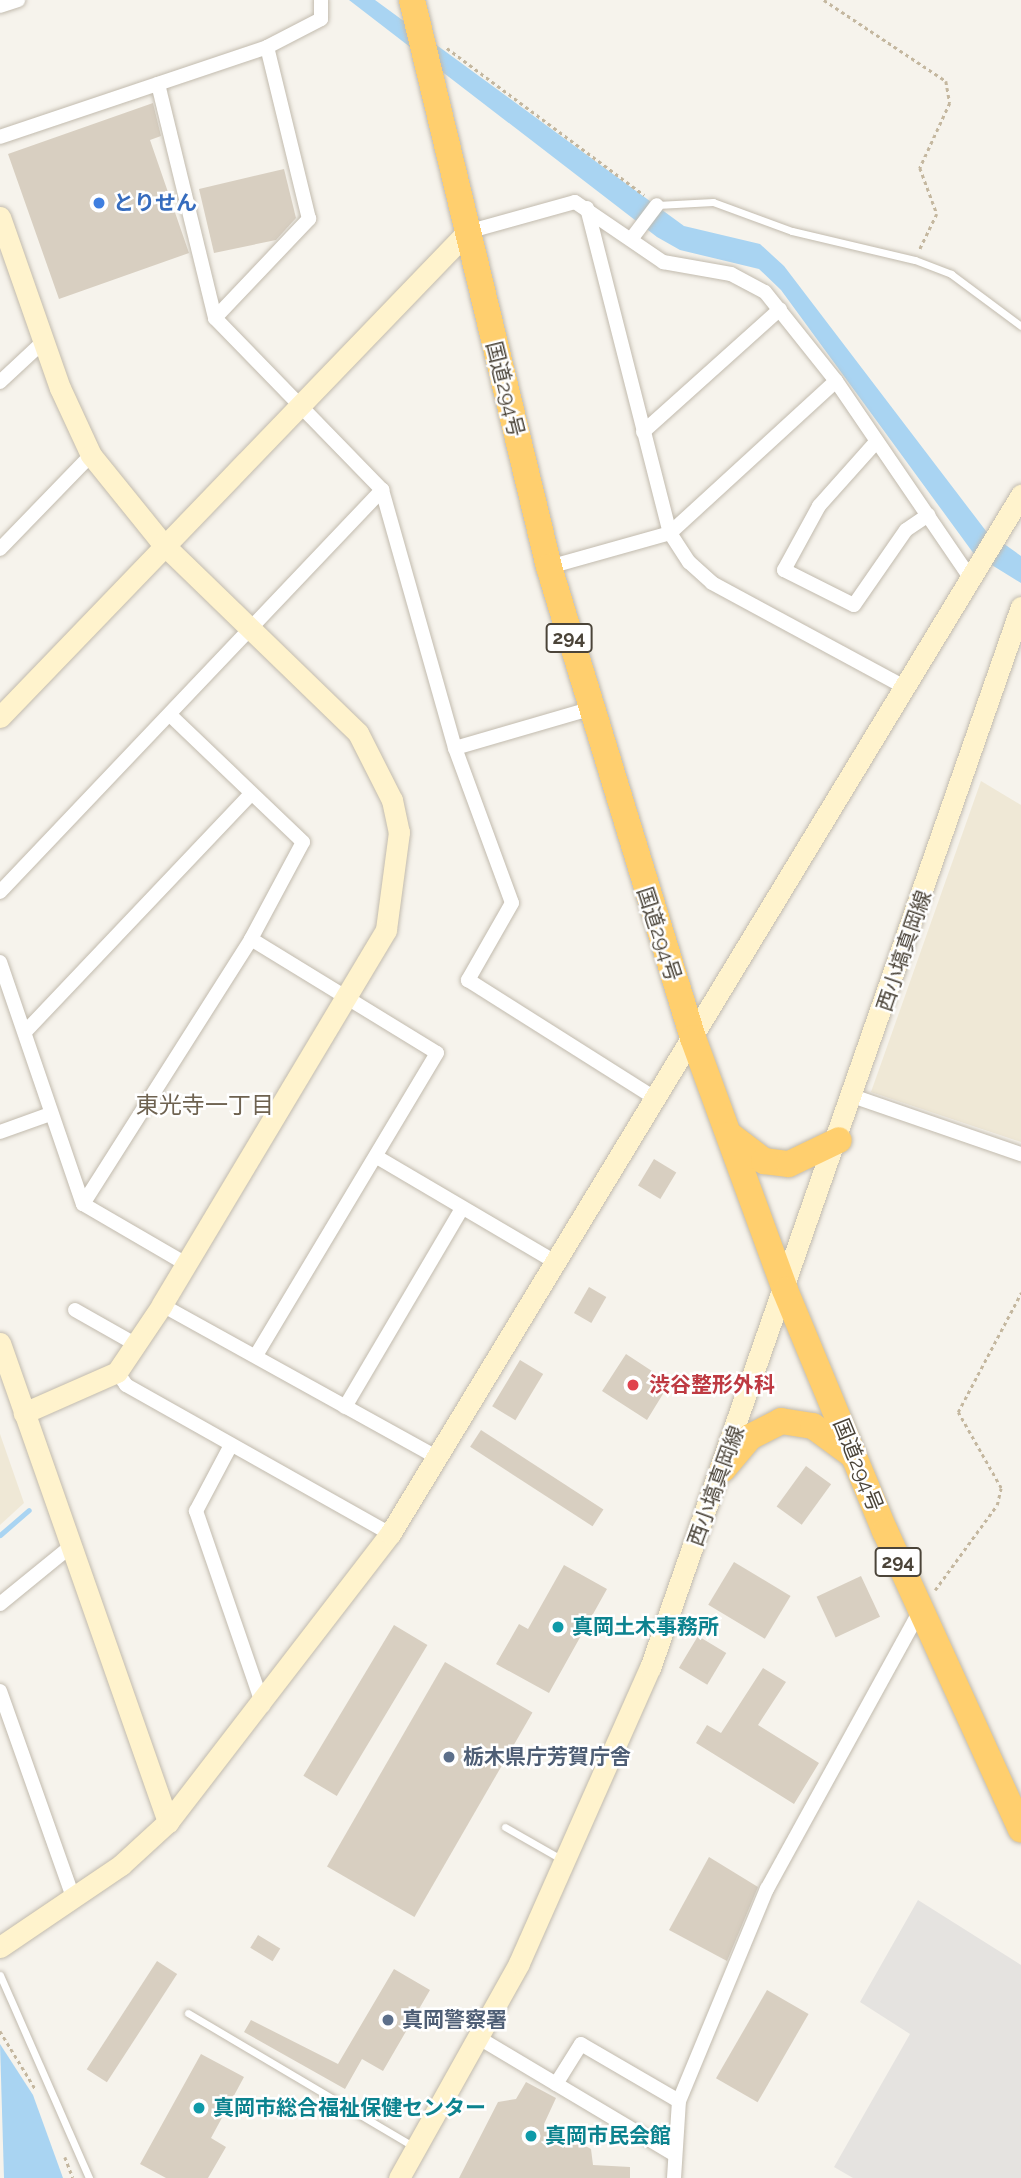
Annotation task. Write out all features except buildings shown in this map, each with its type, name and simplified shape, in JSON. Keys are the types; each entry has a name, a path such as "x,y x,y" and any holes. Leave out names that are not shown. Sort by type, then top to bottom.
{"highway":[{"name":"国道294号","path":"412,0 549,567 589,709 693,1038 785,1290 919,1613 1015,1800 1021,1829"},
{"path":"728,1134 764,1161 789,1164 839,1140"},
{"path":"723,1469 750,1437 781,1421 813,1426 855,1457"}],"street":[{"path":"0,6 18,0"},
{"path":"0,137 267,47 321,19 321,0"},
{"path":"215,318 309,219 267,47"},
{"path":"158,84 215,318 382,490 455,748 512,903 468,980 656,1100"},
{"path":"0,717 162,543 467,232 575,202 632,238 663,262 731,274 765,292 836,381 968,576"},
{"path":"632,238 657,205"},
{"path":"587,208 670,533 712,583 904,687"},
{"path":"0,217 44,341 91,454 162,543 358,733 392,800 399,832 395,899 386,930 162,1305 117,1371 24,1413"},
{"path":"643,432 780,309"},
{"path":"0,383 44,341"},
{"path":"549,567 670,533 836,381"},
{"path":"876,442 819,506 784,569 854,605 905,530 928,515"},
{"path":"0,549 91,454"},
{"path":"0,892 171,716 382,490"},
{"path":"2,1941 73,1897 168,1822 263,1706 390,1534 656,1100 968,576 1021,495"},
{"name":"西小塙真岡線","path":"399,2178 479,2038 568,1863 650,1668 855,1097 1021,607"},
{"path":"455,748 589,709"},
{"path":"83,1204 251,939 303,842 171,716"},
{"path":"25,1032 251,794"},
{"path":"251,939 437,1053 256,1356"},
{"path":"0,962 83,1204 186,1264"},
{"path":"855,1097 1021,1154"},
{"path":"0,1132 50,1114"},
{"path":"377,1157 557,1264"},
{"path":"345,1407 462,1208"},
{"path":"162,1305 438,1458"},
{"path":"75,1310 135,1344"},
{"path":"0,1343 168,1822"},
{"path":"117,1371 127,1385 390,1534"},
{"path":"231,1445 196,1511 263,1706"},
{"path":"0,1604 71,1546"},
{"path":"674,2178 679,2101 766,1889 919,1613"},
{"path":"0,1691 73,1897"},
{"path":"479,2038 675,2155"},
{"path":"556,2084 581,2044 679,2101"}],"lane":[{"path":"657,205 713,202 792,232 915,260 951,274 1021,326"},
{"path":"505,1827 568,1863"},
{"path":"0,1975 89,2178"},
{"path":"188,2014 416,2148"}],"path":[{"path":"824,0 946,81 950,103 920,169 937,214 915,260"},
{"path":"421,32 657,205"},
{"path":"919,1613 997,1505 1001,1488 958,1412 1021,1293"},
{"path":"0,2031 38,2095"},
{"path":"60,2143 73,2178"}],"shaded area":[{"path":"981,781 1021,805 1021,1142 871,1092"},
{"path":"0,1434 24,1503 0,1525"},
{"path":"918,1900 1021,1965 1021,2178 853,2178 834,2167 910,2034 860,2002"}],"water":[{"path":"349,0 375,0 684,226 760,244 784,266 986,531 1021,556 1021,583 974,554 781,290 759,269 680,250 657,237"},
{"path":"0,2044 33,2095 63,2178 4,2178"}],"waterway":[{"path":"0,1535 29,1510"}],"place":[{"name":"とりせん","path":"99,203"},
{"name":"渋谷整形外科","path":"633,1385"},
{"name":"真岡土木事務所","path":"558,1627"},
{"name":"栃木県庁芳賀庁舎","path":"449,1757"},
{"name":"真岡警察署","path":"388,2020"},
{"name":"真岡市総合福祉保健センター","path":"199,2108"},
{"name":"真岡市民会館","path":"531,2136"}],"district":[{"name":"東光寺一丁目","path":"205,1105"}]}
